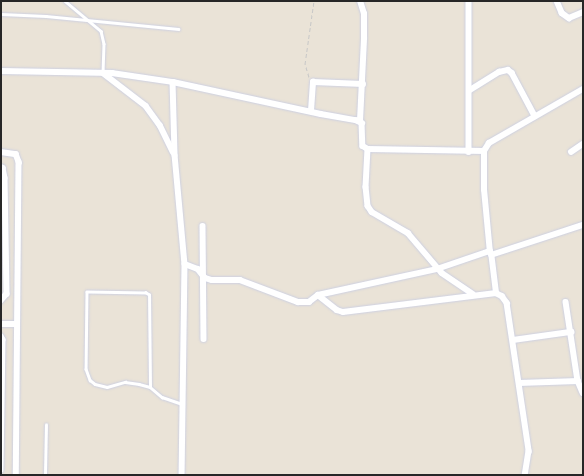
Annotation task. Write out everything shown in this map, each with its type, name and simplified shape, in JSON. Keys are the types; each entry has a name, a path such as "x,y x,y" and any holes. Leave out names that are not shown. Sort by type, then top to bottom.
{"street":[{"path":"360,1 364,14 360,121 363,128 363,146 368,149 484,151"},
{"path":"469,1 469,152"},
{"path":"557,1 562,14 569,18 583,12"},
{"path":"470,90 499,72 508,70 535,116"},
{"path":"1,71 103,73 174,82 360,121"},
{"path":"103,73 146,106 160,125 175,155"},
{"path":"174,82 175,155 184,264 182,475"},
{"path":"311,112 313,82 362,84"},
{"path":"496,293 484,190 484,151 490,143 583,89"},
{"path":"571,152 583,144"},
{"path":"368,149 366,187 368,206 372,212 408,233 437,269 473,294"},
{"path":"1,152 16,154 19,162 16,475"},
{"path":"1,167 3,168 5,178 7,294 1,301"},
{"path":"184,264 198,269 212,280 240,280 255,284 298,302 309,302 318,295 437,269 583,225"},
{"path":"203,226 204,339"},
{"path":"318,295 337,310 344,312 473,294 496,293 502,296 507,303 529,451 525,475"},
{"path":"566,302 578,381 583,392"},
{"path":"1,324 17,324"},
{"path":"512,340 571,332"},
{"path":"1,336 3,340 1,470"},
{"path":"519,383 578,381"}],"lane":[{"path":"65,1 101,31 104,44 103,73"},
{"path":"1,14 46,16 90,22 178,29"},
{"path":"150,387 149,295 146,293 87,292 85,299 87,376 100,386 107,387 125,382 150,387 156,394 182,404"},
{"path":"45,475 46,424"}],"path":[{"path":"313,82 306,74 305,64 314,1"}]}
